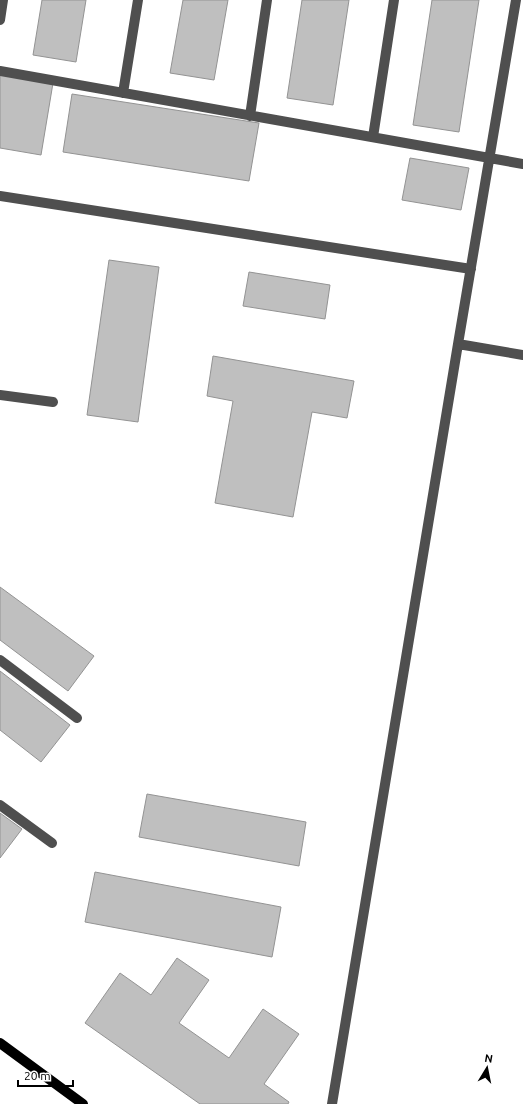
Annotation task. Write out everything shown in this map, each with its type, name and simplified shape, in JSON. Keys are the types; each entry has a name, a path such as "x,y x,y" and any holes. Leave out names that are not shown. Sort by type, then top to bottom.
{"main road":[{"path":"0,1043 83,1104"}],"street":[{"path":"0,20 3,0"},
{"path":"123,93 138,0"},
{"path":"250,116 267,0"},
{"path":"373,138 394,0"},
{"path":"332,1104 516,0"},
{"path":"0,71 523,164"},
{"path":"0,196 470,269"},
{"path":"458,344 523,356"},
{"path":"0,395 53,402"},
{"path":"0,660 77,718"},
{"path":"0,805 52,843"}],"building":[{"path":"42,0 86,0 76,62 33,55"},
{"path":"183,0 228,0 214,80 170,73"},
{"path":"302,0 349,0 333,105 287,98"},
{"path":"432,0 479,0 459,132 413,125"},
{"path":"0,74 53,83 41,155 0,148"},
{"path":"72,94 259,123 249,181 63,152"},
{"path":"410,158 469,168 461,210 402,200"},
{"path":"109,260 159,267 138,422 87,415"},
{"path":"249,272 330,285 325,319 243,306"},
{"path":"213,356 354,381 347,418 312,412 293,517 215,503 233,401 207,396"},
{"path":"0,587 94,656 68,691 0,640"},
{"path":"0,671 70,725 41,762 0,730"},
{"path":"147,794 306,822 299,866 139,837"},
{"path":"0,813 22,829 0,858"},
{"path":"95,872 281,907 272,957 85,922"},
{"path":"177,958 209,980 179,1023 229,1058 263,1009 299,1034 264,1084 289,1102 288,1104 200,1104 85,1023 120,973 151,995"}]}
